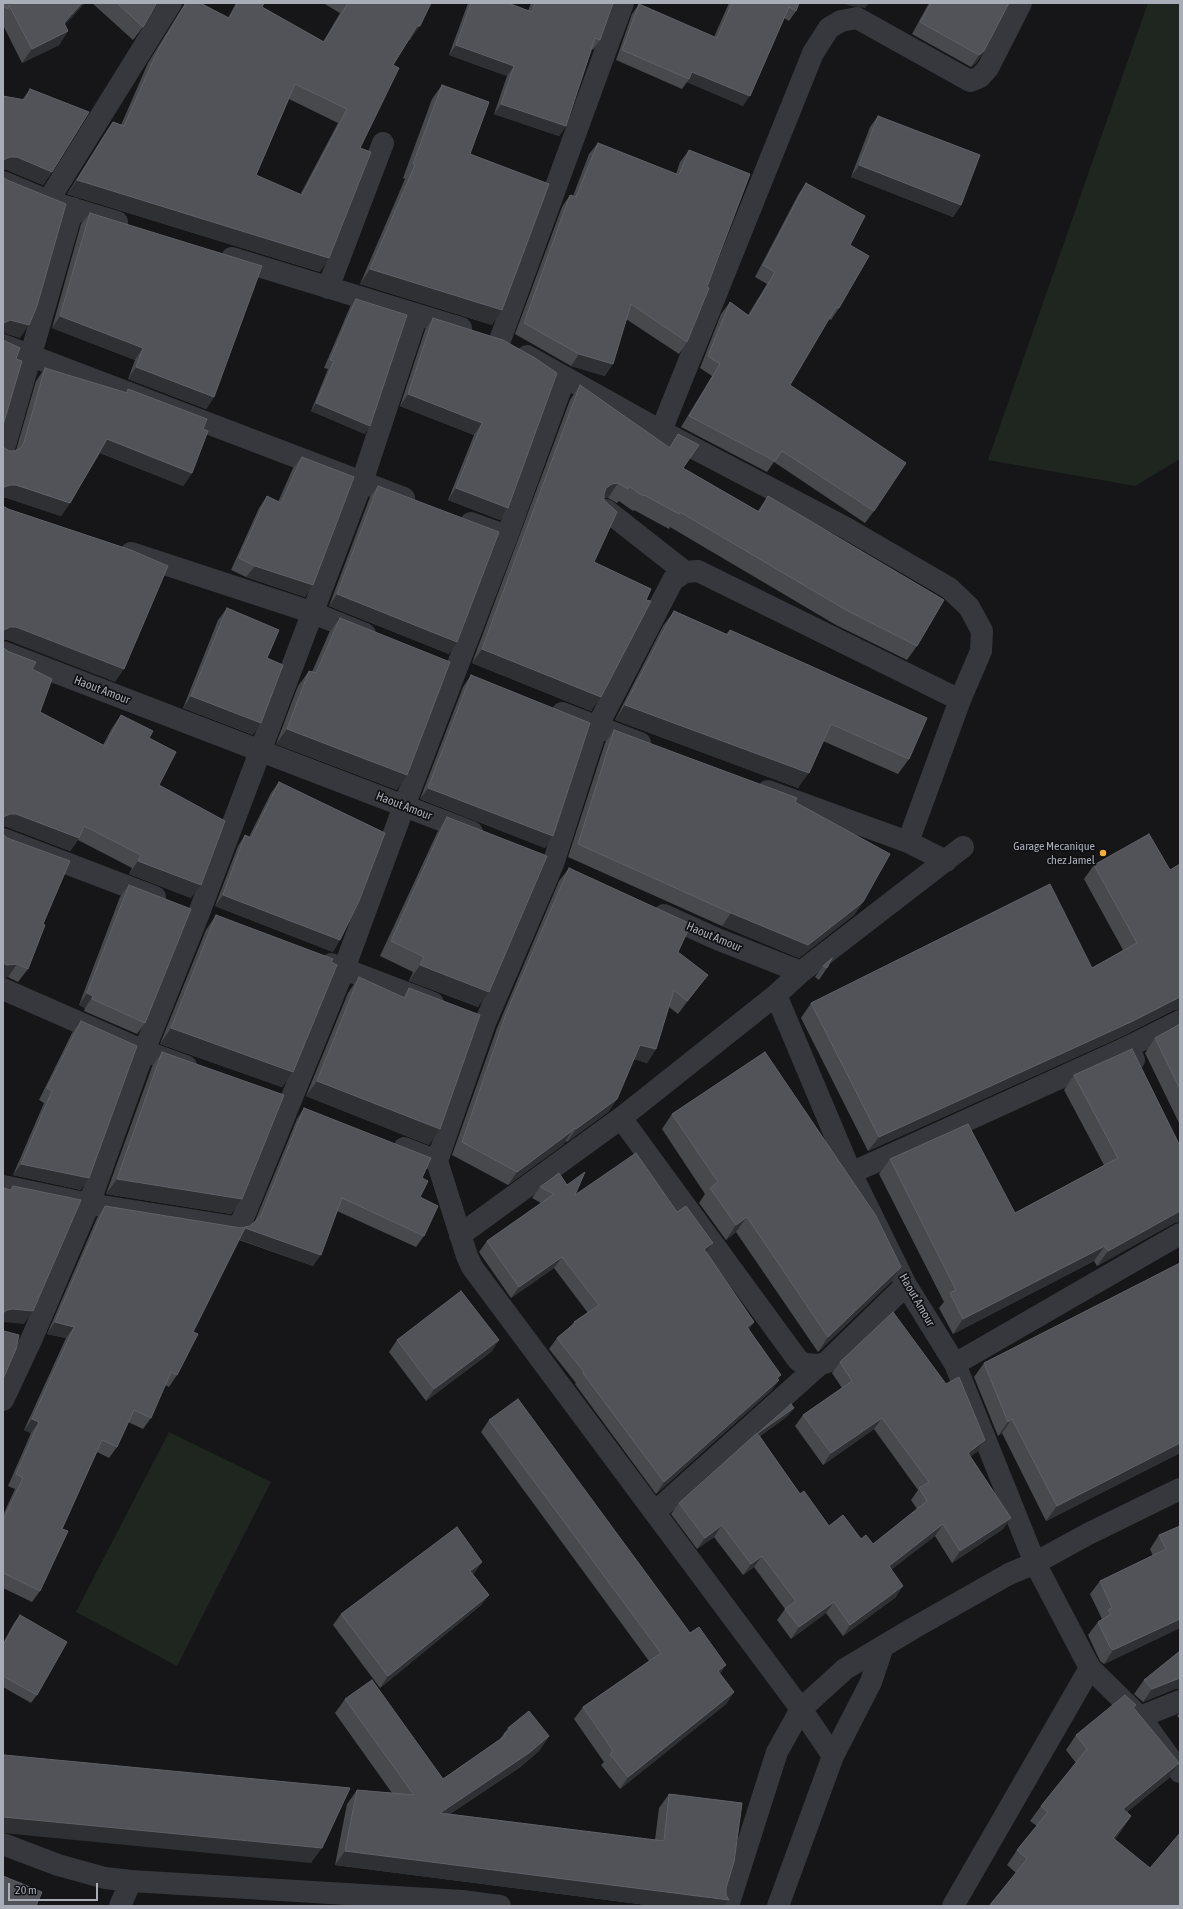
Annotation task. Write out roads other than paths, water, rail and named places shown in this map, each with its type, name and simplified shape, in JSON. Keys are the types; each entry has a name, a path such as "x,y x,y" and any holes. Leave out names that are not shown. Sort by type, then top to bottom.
{"street":[{"path":"48,201 171,3"},
{"path":"500,340 623,3"},
{"path":"661,432 813,53 829,28 841,21 857,18 970,81 980,78 988,68 1021,3"},
{"path":"328,288 383,143"},
{"path":"3,182 48,201 133,227"},
{"path":"3,452 32,356 73,208"},
{"path":"215,253 500,340 661,432 846,528 949,588 969,607 982,631 981,651 960,700 908,842"},
{"path":"3,1400 32,1338 89,1204 144,1051 199,914 311,612 362,482 417,315"},
{"path":"3,345 420,504"},
{"path":"3,1186 89,1204 235,1227 241,1223 344,969 404,806 507,536 565,377"},
{"path":"606,510 685,572"},
{"path":"449,515 507,536"},
{"path":"116,547 311,612 384,641"},
{"path":"832,1756 801,1709 472,1267 437,1161 486,1023 553,864 597,727 673,580 685,572 698,571 960,700"},
{"name":"Haout Amour","path":"3,652 489,839"},
{"path":"434,661 477,678"},
{"path":"541,704 656,749"},
{"path":"752,785 908,842 946,861"},
{"path":"3,839 221,922"},
{"path":"460,1234 621,1118 776,995 801,972 963,847"},
{"path":"532,856 575,874"},
{"name":"Haout Amour","path":"646,906 717,939 801,972"},
{"path":"315,958 486,1023"},
{"path":"3,989 144,1051 202,1072"},
{"name":"Haout Amour","path":"776,995 851,1173 906,1285 955,1364 1035,1563 1090,1668 1140,1717 1180,1772"},
{"path":"851,1173 1128,1047 1180,1021"},
{"path":"1128,1047 1142,1076"},
{"path":"268,1095 312,1111"},
{"path":"621,1118 798,1360 804,1364 819,1365"},
{"path":"385,1140 437,1161"},
{"path":"955,1364 1180,1234"},
{"path":"654,1512 819,1365 826,1362 906,1285"},
{"path":"10,1335 32,1338"},
{"path":"728,1906 777,1752 801,1709 845,1669 884,1646 1009,1574 1035,1563 1088,1534 1180,1489"},
{"path":"778,1906 832,1756 871,1682 884,1646"},
{"path":"953,1906 1090,1668"},
{"path":"1140,1717 1180,1700"},
{"path":"3,1844 58,1865 105,1878 307,1899 462,1902 500,1906"},
{"path":"120,1906 132,1881"}],"place":[{"name":"Garage Mecanique chez Jamel","path":"1103,853"}]}
